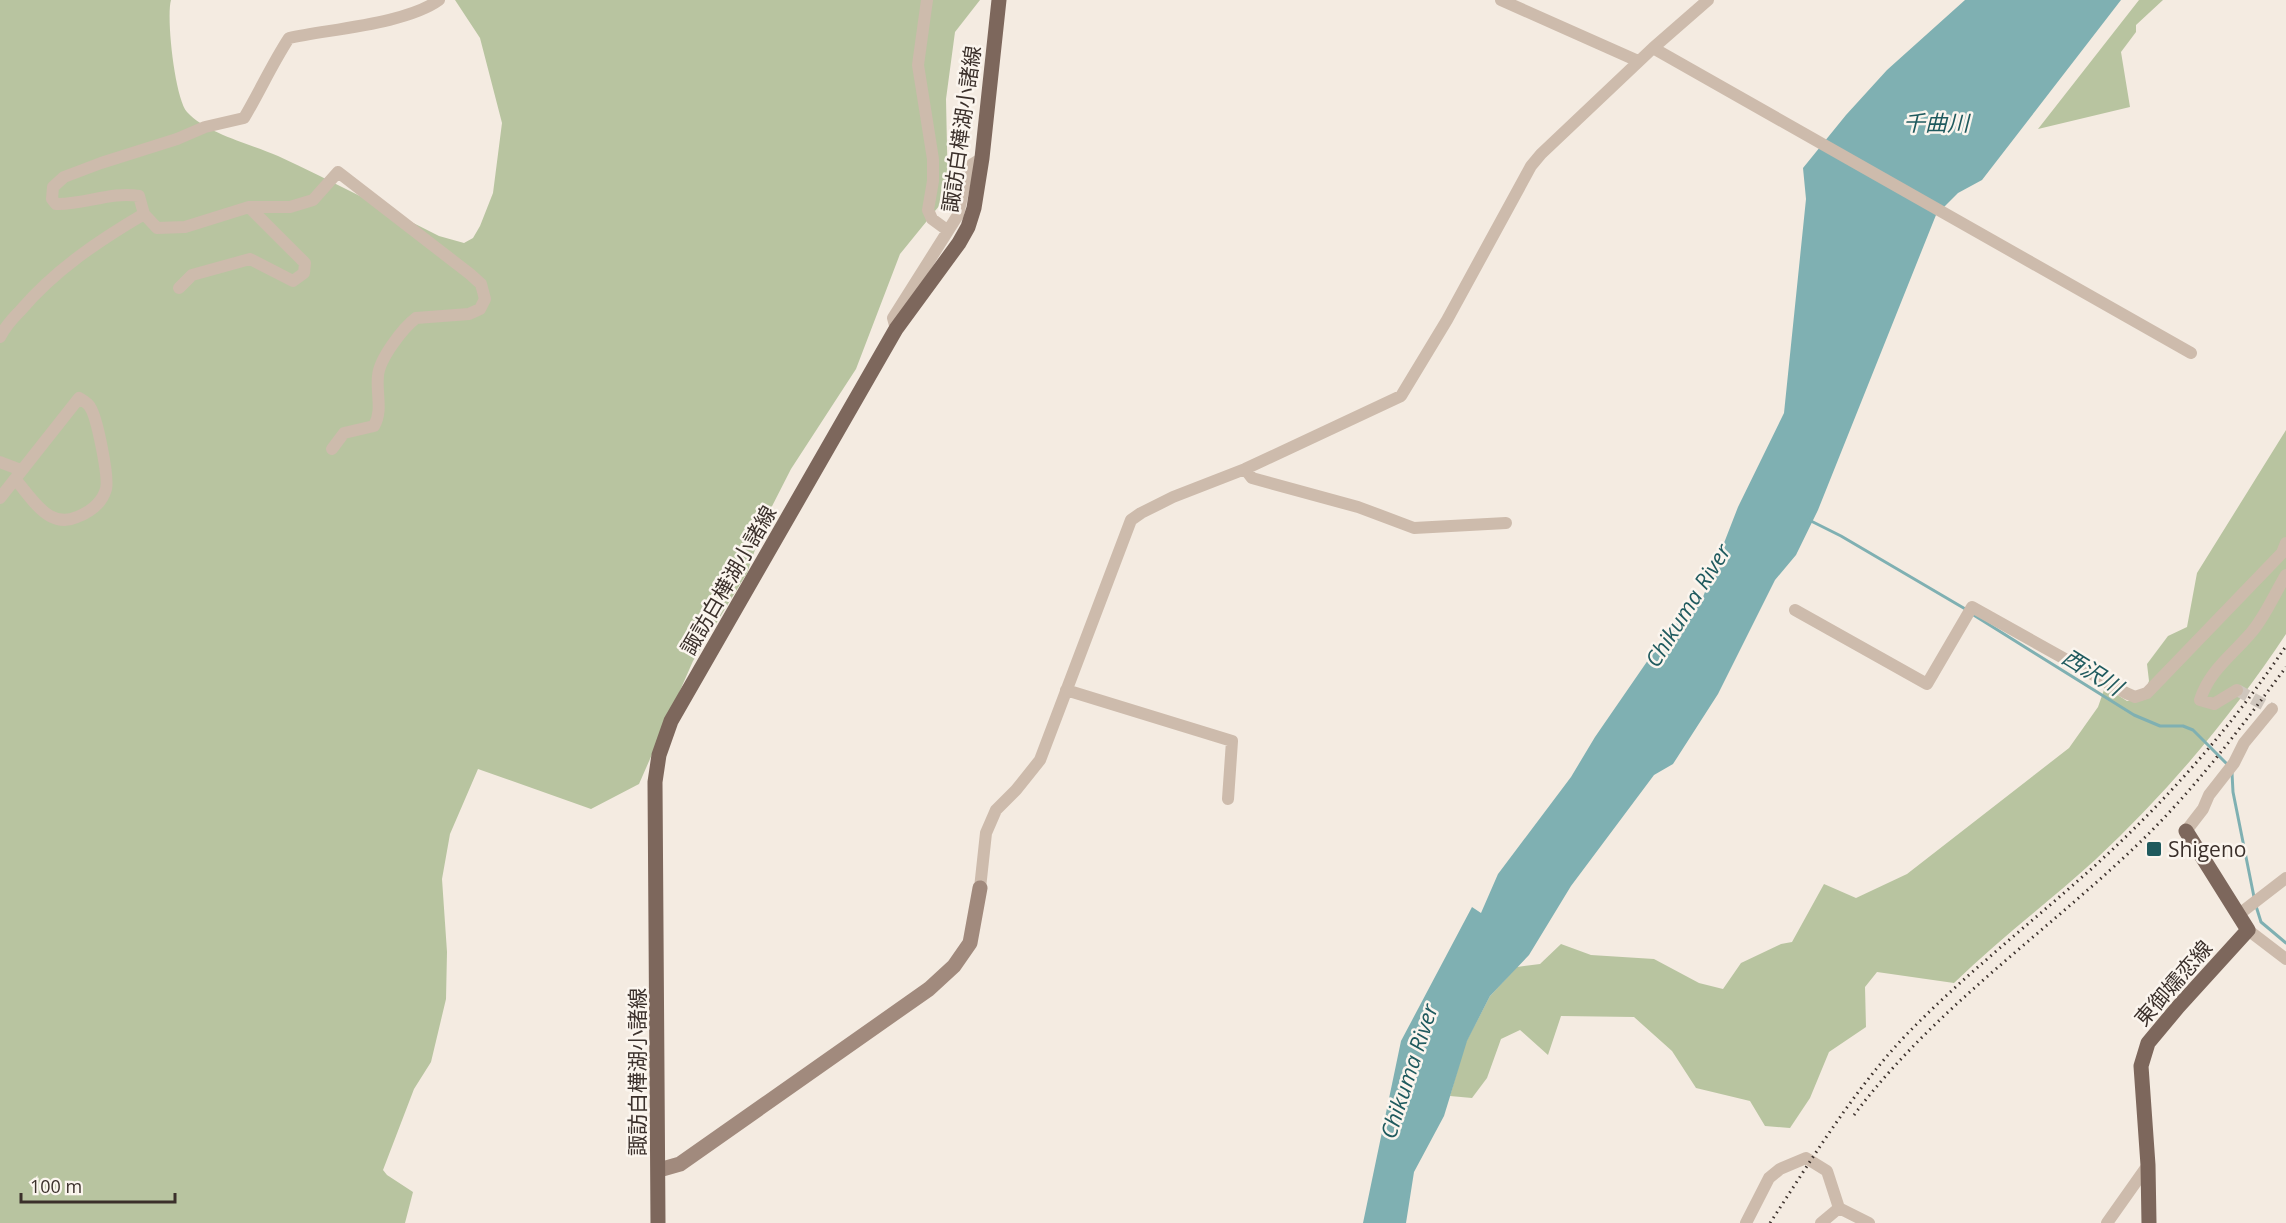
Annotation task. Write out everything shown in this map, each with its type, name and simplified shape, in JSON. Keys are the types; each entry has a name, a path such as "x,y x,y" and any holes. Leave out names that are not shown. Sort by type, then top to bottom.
{"main road":[{"name":"諏訪白樺湖小諸線","path":"658,1223 655,782 659,755 671,721 896,329 959,243 968,227 974,208 982,158 999,0"},
{"path":"2186,831 2244,911 2248,930"},
{"name":"東御嬬恋線","path":"2149,1223 2148,1165 2140,1066 2148,1043 2248,930"}],"street":[{"path":"332,449 344,433 374,426 380,417 379,370 409,323 416,318 469,314 480,309 485,299 481,284 338,172 313,200 290,207 249,207 185,228 157,228 144,214 139,196 128,194 71,205 56,204 52,199 53,187 64,177 101,163 177,139 205,127 244,118 271,64 289,38 399,17 426,9 439,0"},
{"path":"927,0 918,65 933,159 933,181 928,210 932,219 947,230"},
{"path":"1501,0 1638,61"},
{"path":"659,1170 680,1164 929,989 954,966 970,943 980,888 986,833 996,810 1016,790 1040,760 1131,520 1173,497 1245,469 1401,396 1447,320 1531,166 1638,61 1708,0"},
{"path":"1653,48 2190,353"},
{"path":"896,329 894,318 958,215 967,172 971,165 982,158"},
{"path":"179,288 192,275 250,259 293,281 304,273 305,263 249,207"},
{"path":"0,337 4,329 38,289 117,229 144,214"},
{"path":"0,462 18,475 48,516 58,520 70,520 87,513 100,501 106,487 105,466 94,414 89,404 79,398 18,475 0,498"},
{"path":"1245,469 1252,478 1358,507 1414,528 1506,523"},
{"path":"1795,610 1927,684 1972,607 2126,693 2140,697 2148,693 2282,553 2286,543"},
{"path":"2237,690 2214,704 2200,700 2204,687 2215,671 2252,633 2286,574"},
{"path":"1066,690 1232,741 1228,799"},
{"path":"2186,831 2203,809 2209,795 2230,768 2239,751 2272,709"},
{"path":"2244,911 2286,878"},
{"path":"2248,930 2286,959"},
{"path":"1746,1223 1768,1178 1780,1169 1806,1158 1827,1171 1839,1208 1869,1223"},
{"path":"2107,1223 2148,1165"},
{"path":"1821,1223 1839,1208"}],"green space":[{"path":"0,0 171,0 170,23 175,75 183,104 187,112 196,120 230,138 278,156 439,236 464,243 473,238 480,226 493,193 502,123 480,38 455,0 980,0 955,32 946,99 948,195 900,254 856,369 791,469 766,518 747,573 693,661 639,784 591,809 478,769 450,834 442,879 447,952 446,999 431,1062 414,1089 383,1170 413,1192 405,1223 0,1223"},
{"path":"2139,0 2163,0 2136,25 2136,32 2121,52 2130,107 2038,129"},
{"path":"2286,430 2286,634 2265,665 2197,753 2122,834 1954,983 1877,972 1865,987 1866,1027 1829,1052 1810,1098 1790,1128 1765,1126 1750,1101 1696,1088 1672,1051 1634,1017 1561,1016 1548,1055 1520,1030 1501,1039 1487,1078 1472,1098 1450,1096 1465,1044 1490,996 1517,967 1540,964 1561,944 1591,955 1654,959 1699,983 1723,989 1741,963 1781,944 1792,942 1824,884 1856,898 1907,874 2069,748 2098,707 2105,687 2127,701 2141,701 2149,681 2147,664 2168,636 2187,627 2197,573"}],"water":[{"name":"千曲川","path":"1965,0 2121,0 1982,180 1958,193 1936,215 1818,510 1796,555 1775,580 1718,694 1673,764 1654,775 1571,886 1529,955 1490,996 1467,1041 1444,1116 1414,1172 1406,1223 1363,1223 1401,1041 1472,907 1481,913 1498,874 1571,777 1595,737 1666,634 1703,597 1738,507 1784,413 1806,199 1803,168 1846,115 1887,70"}],"waterway":[{"name":"西沢川","path":"1809,520 1841,536 1967,610"},
{"name":"西沢川","path":"1972,614 2134,715 2160,726 2183,726 2193,730 2228,765"},
{"name":"西沢川","path":"2232,773 2233,792 2254,897"},
{"name":"西沢川","path":"2256,906 2261,922 2286,943"}],"tunnel":[{"path":"2237,690 2272,709"}],"railway":[{"path":"1770,1223 1834,1126 1868,1079 1906,1035 1952,990 2125,838 2199,760 2286,646"},
{"path":"1854,1115 1917,1042 1952,1008 2098,881 2155,827 2214,761 2286,667"}],"place":[{"name":"Shigeno","path":"2154,849"}],"water label":[{"name":"Chikuma River","path":"1687,605"},
{"name":"Chikuma River","path":"1408,1071"}]}
